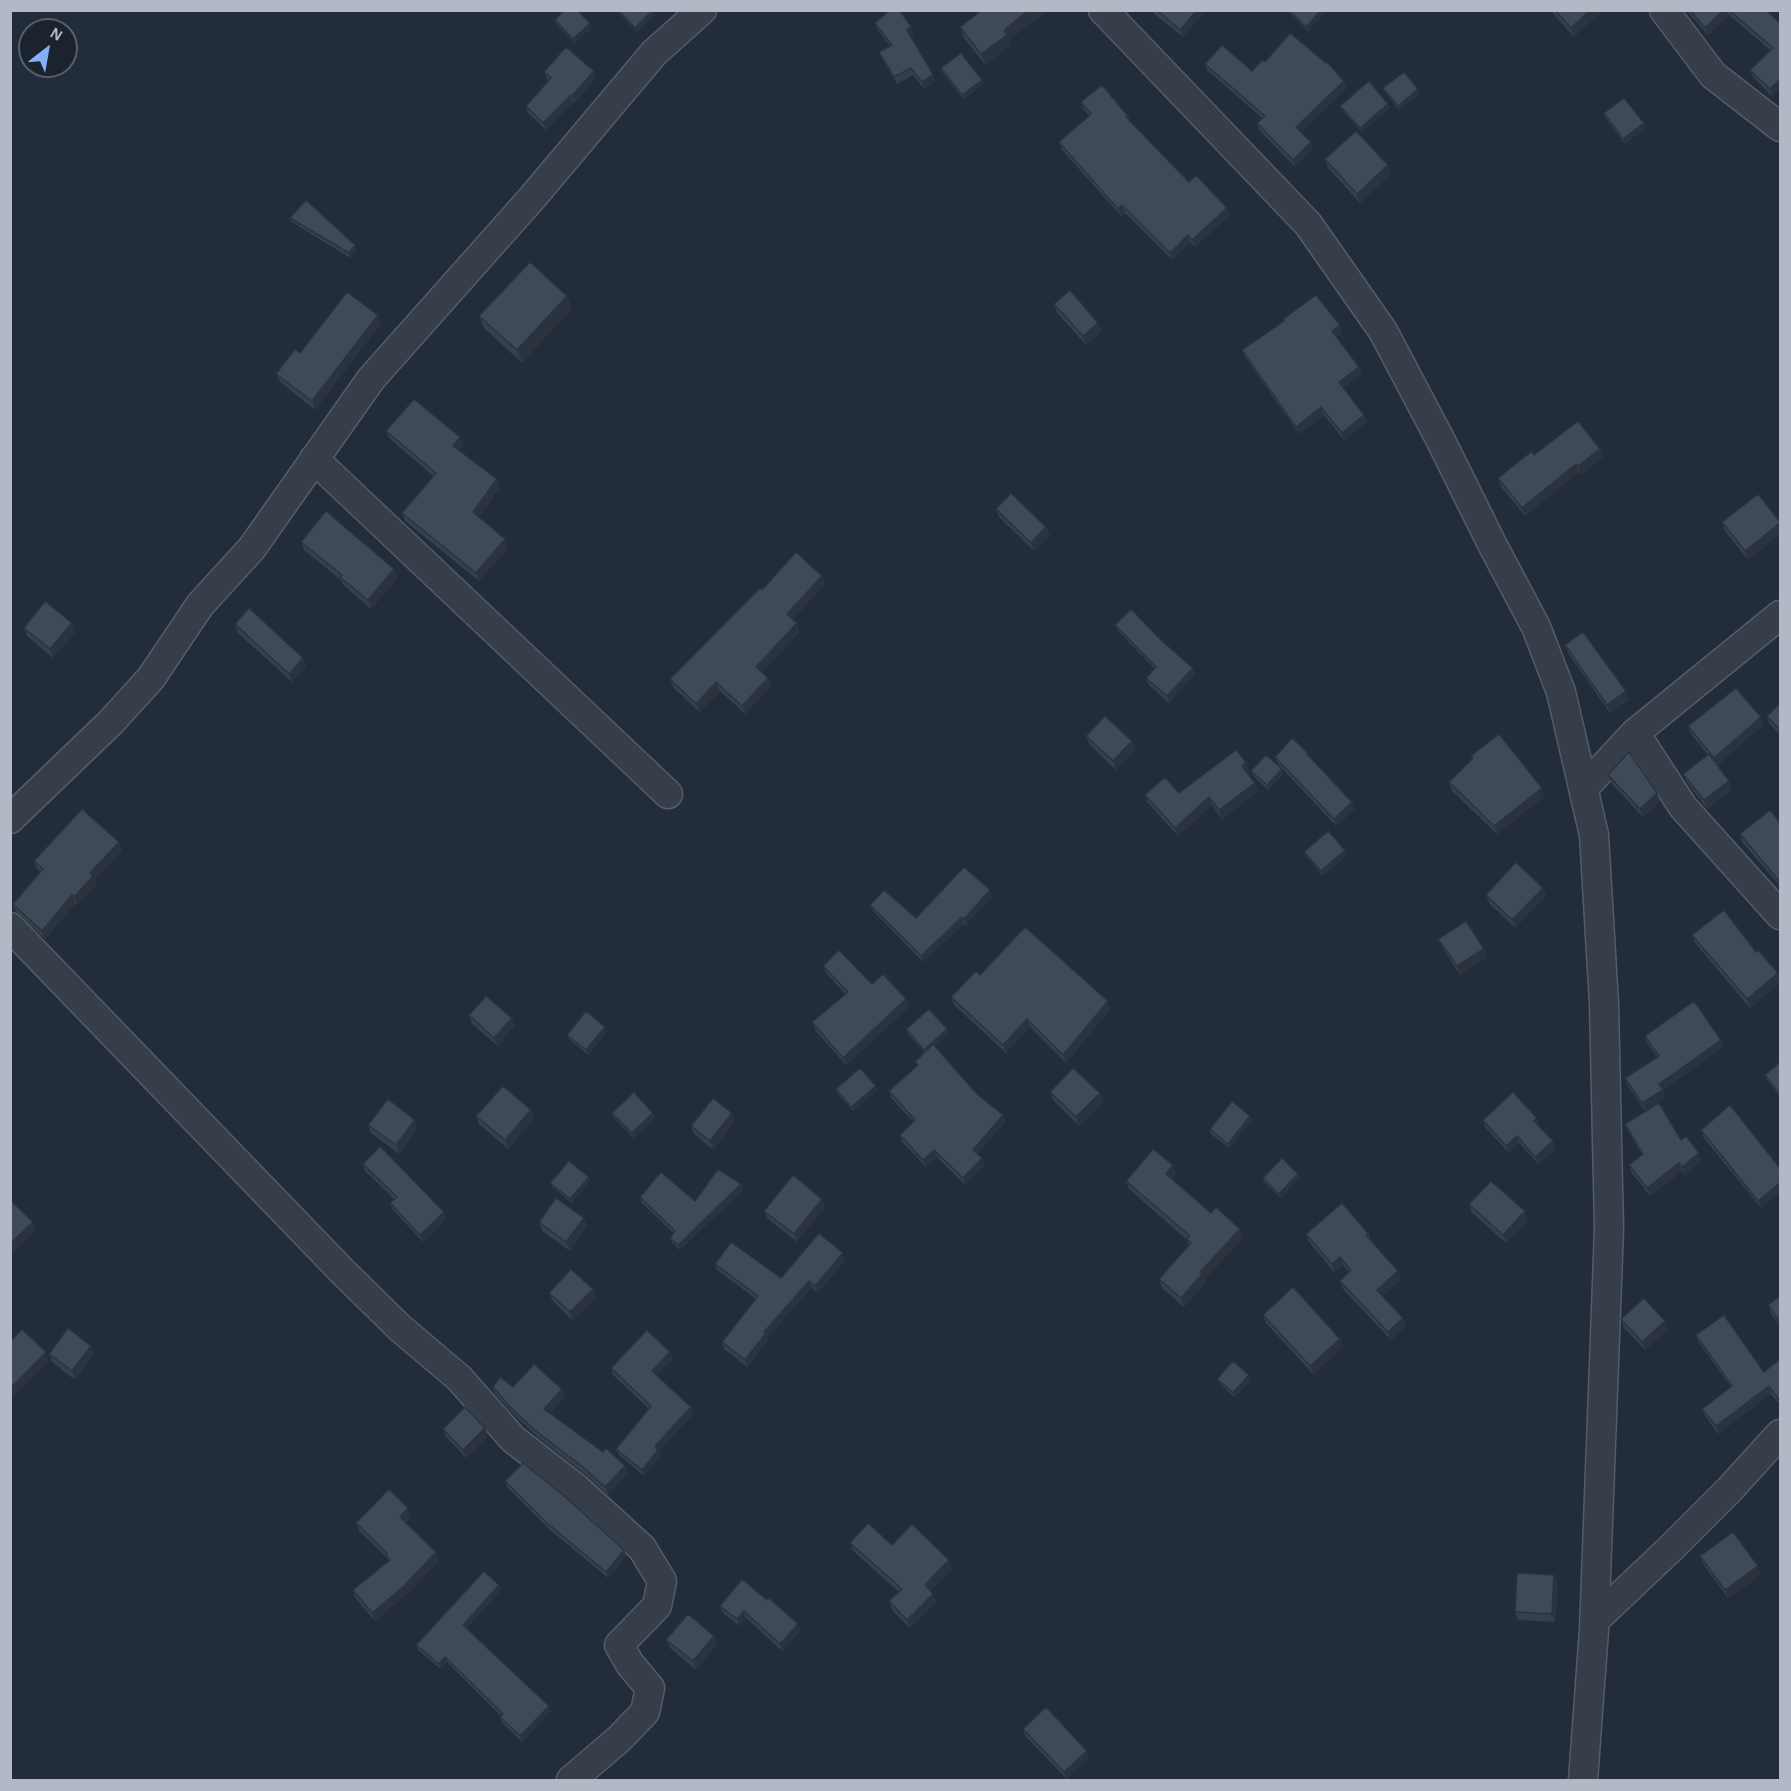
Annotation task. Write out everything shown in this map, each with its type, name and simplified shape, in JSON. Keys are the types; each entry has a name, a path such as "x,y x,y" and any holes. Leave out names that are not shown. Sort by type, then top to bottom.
{"street":[{"path":"10,819 111,722 151,678 200,605 252,548 371,379 540,189 654,52 702,10"},
{"path":"1103,10 1308,224 1383,331 1536,627 1561,692 1594,835 1604,1004 1610,1229 1595,1620 1583,1780"},
{"path":"1664,10 1713,75 1780,127"},
{"path":"314,459 668,794"},
{"path":"1584,788 1635,733 1780,615"},
{"path":"1635,733 1683,807 1780,915"},
{"path":"10,927 342,1271 400,1328 459,1378 513,1439 576,1488 642,1548 662,1581 657,1606 620,1645 630,1664 650,1688 645,1712 619,1739 571,1780"},
{"path":"1595,1620 1678,1541 1780,1434"}],"building":[{"path":"564,10 577,10 590,23 573,39 555,20"},
{"path":"618,10 653,10 635,28"},
{"path":"890,10 899,10 911,26 907,30 933,74 922,82 911,68 894,77 879,52 892,45 875,23"},
{"path":"982,10 1029,10 1004,30 1007,35 981,54 960,27"},
{"path":"1157,10 1197,10 1180,30"},
{"path":"1289,10 1321,10 1306,27"},
{"path":"1555,10 1590,10 1571,28"},
{"path":"1690,10 1724,10 1705,28"},
{"path":"1729,10 1766,10 1780,23 1780,79 1770,89 1750,70 1773,48"},
{"path":"1290,33 1327,62 1344,81 1296,127 1311,142 1293,160 1257,123 1265,116 1205,64 1222,45 1252,71 1262,60 1265,62"},
{"path":"566,47 594,71 543,123 526,106 551,78 544,72"},
{"path":"961,53 982,80 962,95 941,68"},
{"path":"1404,72 1418,89 1398,106 1383,88"},
{"path":"1369,81 1388,104 1360,128 1340,106"},
{"path":"1102,85 1128,116 1126,117 1189,182 1196,175 1227,208 1192,240 1188,235 1170,253 1122,205 1118,209 1059,142 1091,114 1081,102"},
{"path":"1624,98 1644,123 1623,139 1604,113"},
{"path":"1356,131 1388,165 1357,194 1325,159"},
{"path":"306,200 355,245 349,253 290,218"},
{"path":"530,262 567,296 517,350 479,316"},
{"path":"1070,290 1098,323 1083,336 1054,304"},
{"path":"347,292 378,315 312,401 276,374 295,349 300,353"},
{"path":"1316,295 1340,325 1332,331 1359,367 1339,382 1364,415 1342,433 1321,407 1296,427 1242,350"},
{"path":"414,399 460,437 453,446 497,479 473,512 505,539 476,573 402,513 436,473 386,431"},
{"path":"1578,421 1600,449 1578,466 1576,464 1522,508 1498,478 1532,451 1534,455"},
{"path":"1011,493 1046,527 1031,543 996,509"},
{"path":"1758,494 1780,523 1745,551 1722,522"},
{"path":"326,511 394,569 368,600 340,577 342,575 301,542"},
{"path":"796,552 822,576 787,614 797,623 756,667 768,678 742,706 716,682 696,704 670,679 760,588 762,590"},
{"path":"45,601 72,623 50,649 24,628"},
{"path":"249,608 303,658 289,674 235,624"},
{"path":"1131,609 1193,668 1167,696 1146,678 1156,667 1115,625"},
{"path":"1583,632 1626,691 1607,705 1565,645"},
{"path":"1736,688 1761,717 1714,758 1688,726"},
{"path":"1780,703 1780,730 1767,716"},
{"path":"1105,716 1132,741 1113,761 1086,736"},
{"path":"1499,734 1542,788 1494,826 1449,782 1473,758 1471,756"},
{"path":"1292,738 1352,802 1334,819 1275,757"},
{"path":"1236,750 1246,762 1242,766 1255,783 1219,810 1209,797 1175,828 1145,795 1165,777 1179,793"},
{"path":"1629,752 1657,793 1640,809 1608,775"},
{"path":"1709,754 1729,781 1704,800 1683,774"},
{"path":"1266,755 1282,769 1267,785 1251,771"},
{"path":"82,809 119,842 90,873 93,876 74,897 72,895 42,931 13,904 43,869 34,861"},
{"path":"1770,810 1780,823 1780,882 1740,834"},
{"path":"1328,831 1345,850 1321,871 1304,852"},
{"path":"1516,862 1543,888 1512,920 1486,895"},
{"path":"964,867 990,890 964,919 962,917 921,956 870,905 884,890 916,918"},
{"path":"1724,910 1756,952 1758,950 1778,973 1747,999 1692,935"},
{"path":"1466,921 1484,949 1457,966 1438,939"},
{"path":"1025,927 1108,1001 1063,1055 1027,1019 1003,1045 951,997 976,971 980,975"},
{"path":"839,950 872,984 883,974 906,999 843,1058 812,1022 848,992 823,966"},
{"path":"486,996 512,1018 494,1038 469,1015"},
{"path":"1694,1001 1721,1040 1659,1084 1663,1090 1642,1103 1625,1078 1659,1056 1645,1036"},
{"path":"929,1009 947,1029 924,1050 906,1029"},
{"path":"586,1011 605,1027 586,1050 567,1035"},
{"path":"933,1044 976,1093 1003,1115 973,1150 982,1158 963,1178 934,1150 923,1160 900,1135 915,1120 889,1091 918,1065 915,1062"},
{"path":"1780,1062 1780,1095 1765,1075"},
{"path":"860,1068 876,1086 851,1107 836,1089"},
{"path":"1073,1068 1100,1093 1076,1117 1050,1092"},
{"path":"503,1086 531,1110 505,1140 476,1116"},
{"path":"634,1092 653,1113 632,1133 612,1113"},
{"path":"1513,1092 1537,1118 1534,1121 1553,1141 1535,1157 1517,1136 1506,1146 1483,1120"},
{"path":"713,1098 732,1113 710,1141 691,1126"},
{"path":"388,1099 415,1120 396,1145 368,1125"},
{"path":"1232,1101 1250,1116 1228,1144 1210,1129"},
{"path":"1659,1103 1681,1140 1686,1136 1699,1153 1682,1167 1679,1163 1647,1188 1629,1165 1643,1154 1625,1124"},
{"path":"1730,1105 1780,1168 1780,1183 1758,1201 1701,1130"},
{"path":"380,1146 444,1212 420,1235 390,1203 397,1197 363,1164"},
{"path":"1153,1149 1173,1165 1166,1174 1211,1213 1216,1207 1240,1229 1200,1272 1202,1274 1181,1298 1159,1279 1191,1243 1187,1239 1190,1236 1126,1181"},
{"path":"1282,1158 1298,1174 1279,1194 1263,1178"},
{"path":"569,1161 589,1177 570,1199 550,1183"},
{"path":"718,1169 741,1184 678,1245 670,1238 675,1231 640,1197 661,1172 695,1201"},
{"path":"793,1175 822,1199 794,1234 764,1211"},
{"path":"1491,1181 1525,1211 1503,1235 1469,1204"},
{"path":"556,1198 584,1218 566,1242 539,1222"},
{"path":"10,1200 33,1222 10,1244"},
{"path":"1342,1203 1368,1233 1366,1235 1398,1271 1377,1290 1403,1318 1388,1332 1340,1281 1351,1270 1340,1257 1332,1264 1306,1234"},
{"path":"819,1233 843,1253 815,1286 809,1281 764,1332 766,1333 745,1360 722,1342 758,1296 715,1264 731,1242 781,1278"},
{"path":"571,1269 593,1289 570,1312 549,1293"},
{"path":"1293,1287 1340,1339 1310,1366 1263,1315"},
{"path":"1780,1296 1780,1322 1768,1305"},
{"path":"1644,1298 1665,1321 1642,1342 1621,1319"},
{"path":"1724,1315 1764,1372 1780,1359 1780,1401 1769,1386 1716,1426 1702,1409 1732,1386 1696,1335"},
{"path":"68,1328 91,1346 72,1371 49,1354"},
{"path":"22,1329 46,1352 10,1389 10,1342"},
{"path":"647,1330 670,1352 652,1371 691,1407 655,1446 658,1450 642,1470 616,1449 651,1406 611,1368"},
{"path":"1233,1361 1249,1375 1233,1393 1217,1379"},
{"path":"534,1364 562,1389 544,1409 603,1452 606,1448 625,1466 605,1487 536,1431 493,1387 500,1377 513,1387"},
{"path":"465,1407 485,1428 463,1450 443,1429"},
{"path":"523,1463 563,1495 624,1550 606,1572 547,1523 505,1481"},
{"path":"389,1489 408,1508 400,1517 436,1552 404,1586 372,1613 353,1590 390,1560 387,1553 356,1523"},
{"path":"868,1523 892,1545 912,1524 949,1560 925,1585 933,1594 907,1620 889,1601 902,1589 850,1543"},
{"path":"1733,1532 1758,1566 1725,1590 1700,1556"},
{"path":"484,1571 499,1585 463,1625 549,1706 520,1736 500,1717 503,1714 445,1657 439,1664 416,1645"},
{"path":"1517,1573 1554,1575 1552,1614 1515,1612"},
{"path":"742,1579 767,1600 769,1598 798,1624 780,1644 744,1611 737,1619 720,1606"},
{"path":"688,1614 714,1636 693,1661 666,1640"},
{"path":"1046,1707 1087,1751 1064,1772 1023,1729"}]}
